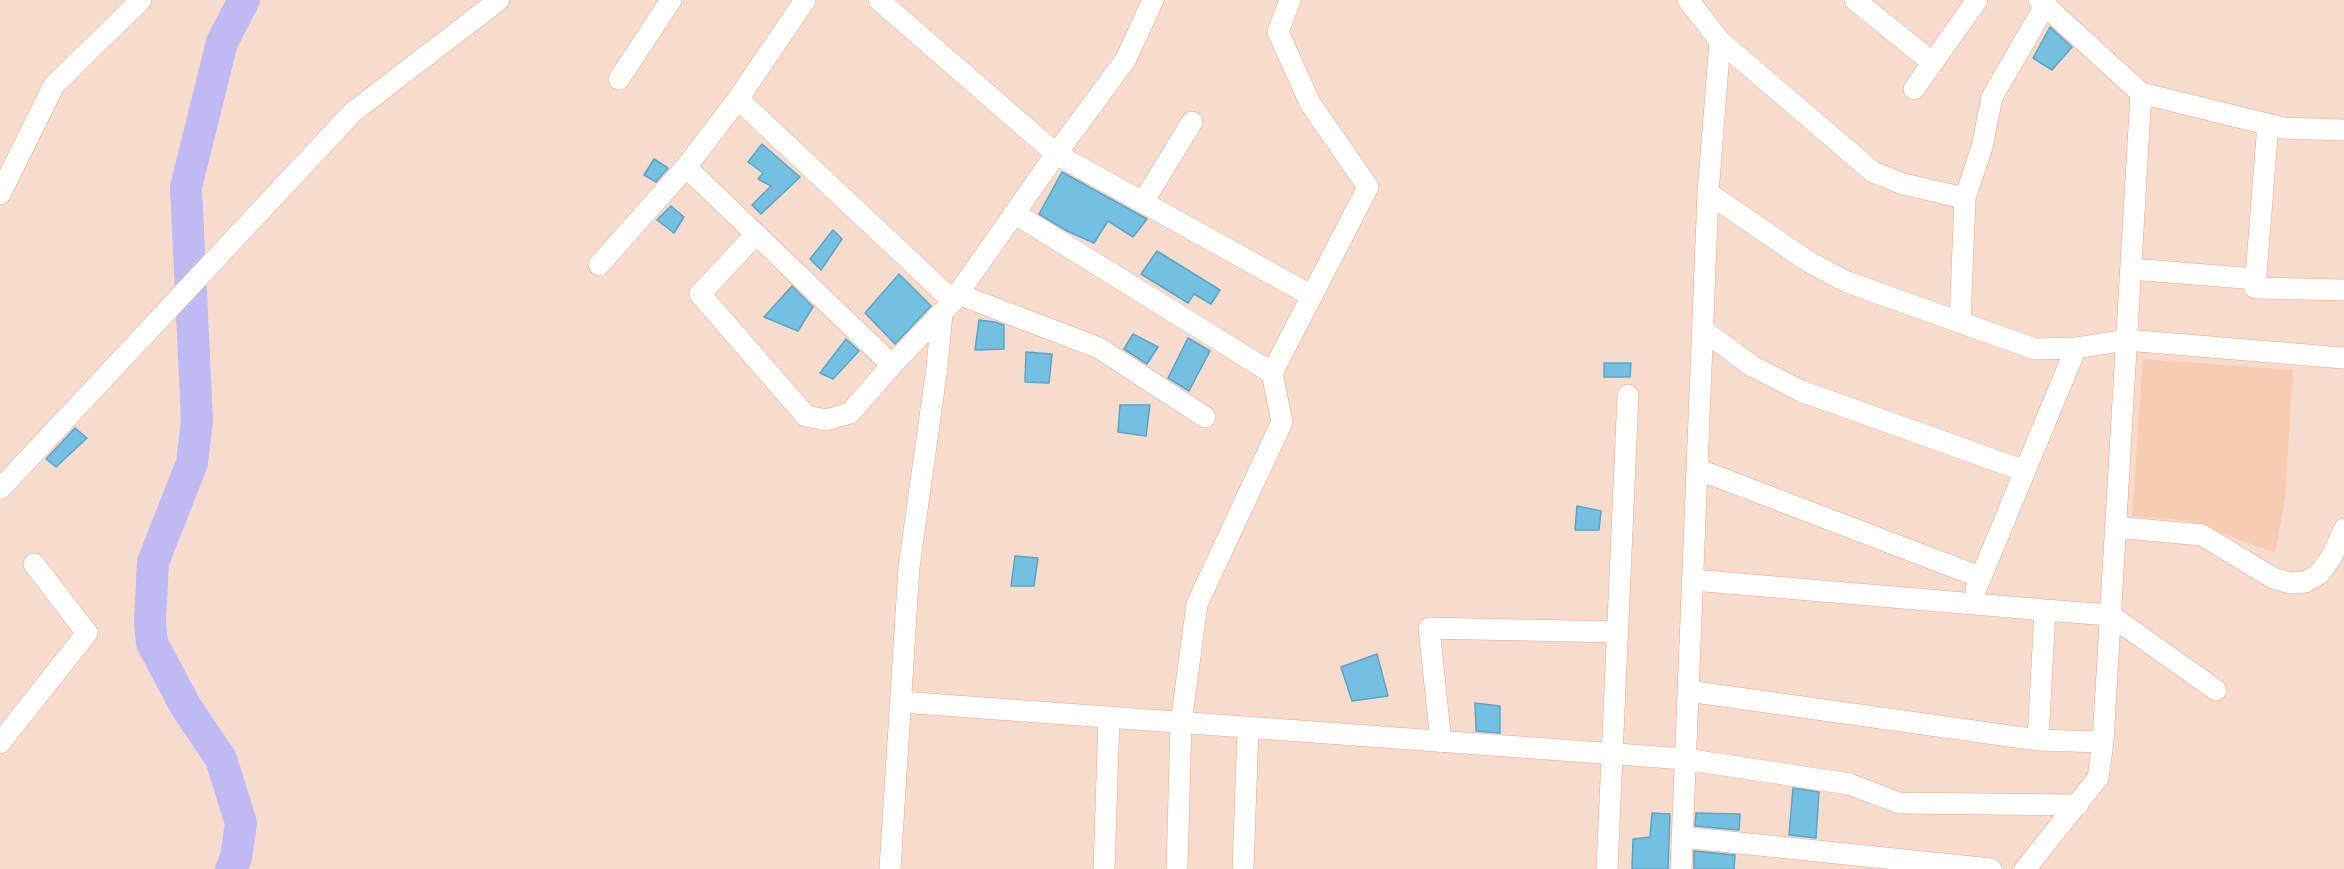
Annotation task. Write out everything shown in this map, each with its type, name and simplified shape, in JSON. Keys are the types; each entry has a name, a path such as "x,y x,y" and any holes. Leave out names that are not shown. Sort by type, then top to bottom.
{"street":[{"path":"0,194 54,85 141,0"},
{"path":"0,489 353,112 499,0"},
{"path":"619,79 671,0"},
{"path":"599,265 686,167 738,99 805,0"},
{"path":"879,0 1056,154 1312,296"},
{"path":"756,234 700,294 806,416 826,420 850,413 951,303 1126,59 1153,0"},
{"path":"1177,869 1181,723 1197,604 1282,422 1272,373 1368,187 1310,103 1278,32 1290,0"},
{"path":"1688,0 1720,41 1873,172 1903,184 1965,198"},
{"path":"1855,0 1933,63"},
{"path":"1914,90 1977,0"},
{"path":"1960,322 1965,198 1982,147 1992,97 2042,2 2141,93 2283,128 2344,130"},
{"path":"1681,869 1708,193 1720,41"},
{"path":"2025,869 2098,778 2103,742 2141,93"},
{"path":"738,99 951,303 1099,348 1205,417"},
{"path":"1143,202 1192,122"},
{"path":"2268,124 2255,288 2344,290"},
{"path":"686,167 892,365"},
{"path":"1708,193 1809,262 1847,282 2035,349 2076,348 2126,340 2344,358"},
{"path":"1014,213 1272,373"},
{"path":"2131,269 2256,279"},
{"path":"890,869 909,567 937,368 951,303"},
{"path":"1703,330 1752,366 1801,391 2025,471"},
{"path":"1970,603 2076,348"},
{"path":"1607,869 1628,396"},
{"path":"1697,469 1980,577"},
{"path":"2115,527 2202,535 2273,578 2290,583 2305,582 2319,574 2332,556 2344,529"},
{"path":"0,743 87,633 34,564"},
{"path":"1693,580 2110,615 2216,690"},
{"path":"2038,740 2045,610"},
{"path":"1441,741 1429,628 1618,632"},
{"path":"1688,691 2038,740 2103,742"},
{"path":"900,702 1685,759 1849,784 1899,803 2078,805"},
{"path":"1104,869 1109,717"},
{"path":"1243,869 1248,728"},
{"path":"1682,837 1991,869"},
{"path":"2047,869 2052,838"}],"shaded area":[{"path":"2143,359 2293,370 2285,498 2275,553 2189,521 2132,516"}],"building":[{"path":"2050,27 2072,47 2052,70 2033,58"},
{"path":"762,144 800,177 761,214 752,205 771,186 758,179 763,173 748,162"},
{"path":"654,159 668,168 656,182 644,175"},
{"path":"1062,172 1147,219 1133,237 1108,221 1094,243 1067,231 1039,214"},
{"path":"671,206 684,217 674,233 657,220"},
{"path":"833,230 842,239 821,270 810,259"},
{"path":"1157,251 1220,290 1211,304 1194,294 1188,303 1141,274"},
{"path":"899,274 931,306 895,344 865,313"},
{"path":"792,286 813,307 798,331 764,317"},
{"path":"979,320 1004,325 1004,349 975,350"},
{"path":"1133,334 1158,347 1147,364 1124,349"},
{"path":"1188,338 1210,351 1189,391 1168,378"},
{"path":"846,339 859,351 833,379 820,373"},
{"path":"1026,352 1052,354 1049,383 1025,382"},
{"path":"1604,363 1631,363 1630,377 1604,377"},
{"path":"1120,405 1150,405 1146,436 1118,432"},
{"path":"75,428 87,438 56,467 46,459"},
{"path":"1577,506 1601,511 1599,530 1575,530"},
{"path":"1015,556 1038,558 1034,586 1011,586"},
{"path":"1377,654 1388,696 1352,701 1341,667"},
{"path":"1475,703 1500,706 1500,733 1476,731"},
{"path":"1793,788 1819,792 1816,838 1789,835"},
{"path":"1652,813 1670,814 1668,869 1632,869 1633,839 1650,837"},
{"path":"1696,813 1740,814 1739,830 1695,826"},
{"path":"1694,851 1735,855 1734,869 1694,869"}],"waterway":[{"path":"231,869 236,858 241,823 221,759 186,707 152,643 150,622 153,562 192,463 197,420 186,187 222,42 244,0"}]}
